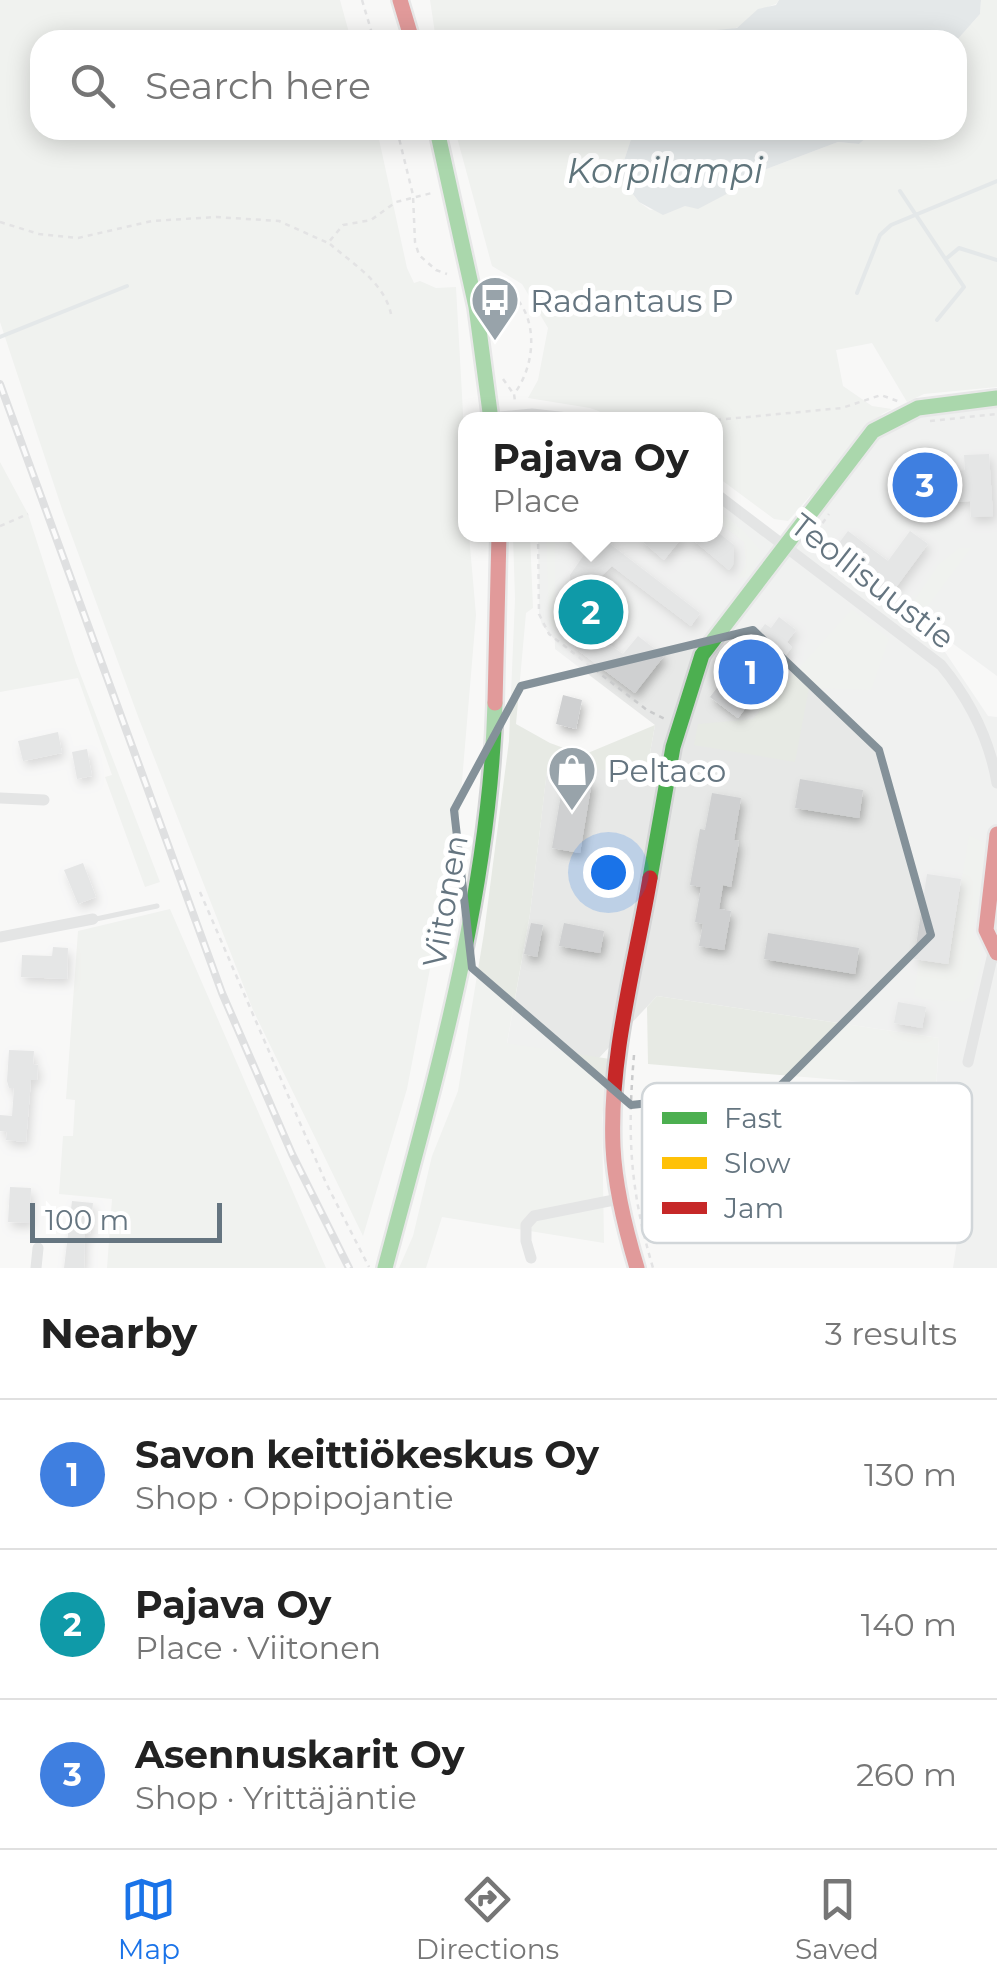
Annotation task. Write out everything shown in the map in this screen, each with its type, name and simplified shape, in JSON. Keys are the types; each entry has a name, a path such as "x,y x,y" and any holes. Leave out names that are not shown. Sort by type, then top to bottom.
{"main road":[{"path":"400,0 409,30"},
{"path":"439,140 476,307 489,412"},
{"path":"636,1268 620,1199 612,1112 676,724 702,655 873,432 930,403 997,398"},
{"name":"Viitonen","path":"380,1267 454,1007 494,773 499,542"},
{"path":"996,951 986,930 997,834"}],"street":[{"name":"Teollisuustie","path":"723,499 941,666 964,693 978,720 997,782"},
{"path":"0,798 44,800"},
{"path":"0,937 93,920"},
{"path":"968,1062 996,951"},
{"path":"530,1258 526,1225 534,1216 620,1199"},
{"path":"36,1268 38,1248"}],"lane":[{"path":"93,920 157,906"}],"path":[{"path":"362,0 371,30"},
{"path":"399,140 413,195 419,255 436,270 448,274"},
{"path":"328,242 343,224 370,220 413,195 438,192"},
{"path":"0,222 39,234 78,238 152,220 216,217 279,222 328,242 377,284 391,314"},
{"path":"494,284 518,296 532,338 530,362 514,394 516,412"},
{"path":"723,419 842,408 881,395 895,399 906,412"},
{"path":"926,422 997,414"},
{"path":"802,560 831,511"},
{"path":"0,526 28,514"},
{"path":"538,542 542,626 647,710 676,724"},
{"path":"200,892 326,1184 380,1267"},
{"path":"635,1045 629,1115 630,1171 642,1222"},
{"path":"647,1243 653,1268"}],"highlighted area":[{"path":"753,630 879,750 931,935 777,1089 631,1105 472,968 454,810 521,686"}],"shaded area":[{"path":"0,0 340,0 348,30 30,30 30,140 379,140 407,268 414,283 456,287 463,412 458,412 458,542 470,542 476,615 459,817 407,1089 363,1236 253,1010 139,719 63,512 0,322"},
{"path":"430,0 779,0 728,30 434,30"},
{"path":"981,0 997,0 997,387 924,394 907,402 872,343 836,350 843,386 872,406 892,409 882,414 788,521 774,519 723,481 723,412 601,412 528,398 538,380 548,328 522,284 492,266 458,140 631,140 619,176 650,210 685,206 738,188 756,173 838,142 967,140 966,30 980,14"},
{"path":"997,398 997,676 948,640 939,643 988,716 997,717 997,1268 953,1268 957,1243 972,1243 972,1083 936,1083 939,1038 657,996 599,1058 507,1044 530,914 548,761 646,776 655,725 555,649 555,640 542,625 539,614 538,542 723,542 723,499 784,546 852,456 898,415"},
{"path":"0,462 28,514 76,663 160,882 145,887 105,777 112,775 78,678 0,692"},
{"path":"723,514 760,550 749,577 737,578 746,565 744,542 723,526"},
{"path":"513,542 530,542 533,608 526,613 516,724 583,755 655,725 646,776 548,762 530,914 507,1043 610,1059 602,1118 604,1243 442,1217 426,1268 399,1268 413,1236 432,1156 458,1091 509,741"},
{"path":"546,542 555,542 555,632 549,621"},
{"path":"959,548 971,548 925,610 907,620 903,617 939,564"},
{"path":"852,609 889,639 871,690 809,688 795,762 694,745 698,724 753,719"},
{"path":"969,835 987,844 973,934 982,952 980,968 971,996 963,1002 922,999 914,995 919,960 948,963"},
{"path":"170,909 326,1268 107,1268 112,1199 59,1194 63,1136 73,1136 75,1100 66,1099 78,931"},
{"path":"657,996 939,1038 936,1083 876,1083 648,1064 647,1007"}],"water":[{"path":"779,0 981,0 980,14 966,30 716,30 737,28 758,9 776,5"},
{"name":"Korpilampi","path":"631,140 864,140 859,144 838,142 756,173 738,188 698,209 685,206 663,215 639,202 619,176"}],"building":[{"path":"989,454 993,516 971,517 970,501 942,503 942,508 911,509 910,491 897,491 896,472 912,471 911,459 941,458 942,472 965,470 964,455"},
{"path":"848,531 888,561 910,531 928,544 894,590 836,547"},
{"path":"723,536 734,545 729,570 696,542 723,542"},
{"path":"580,542 607,542 700,613 691,626 612,566 597,580 607,587 610,645 623,654 638,636 664,656 635,693 575,648 570,575 588,549"},
{"path":"643,542 679,542 664,560"},
{"path":"779,617 796,630 787,642 792,647 738,718 710,697 765,624 771,628"},
{"path":"563,695 582,700 576,729 556,724"},
{"path":"58,732 62,753 23,761 18,741"},
{"path":"87,749 92,776 77,779 72,752"},
{"path":"564,777 592,781 580,853 552,848"},
{"path":"800,779 863,790 859,818 795,808"},
{"path":"712,793 741,798 731,887 723,885 719,909 731,911 724,950 699,946 703,924 695,922 701,887 690,885 700,829 705,830"},
{"path":"592,856 615,859 612,873 589,870"},
{"path":"83,863 96,897 78,904 64,870"},
{"path":"927,874 961,879 948,964 914,959"},
{"path":"531,923 543,925 537,957 524,954"},
{"path":"564,923 604,931 600,953 559,946"},
{"path":"768,933 859,948 855,974 764,959"},
{"path":"53,947 68,948 67,979 21,977 22,955 52,956"},
{"path":"898,1002 926,1007 922,1028 894,1023"},
{"path":"9,1050 34,1051 33,1064 38,1065 37,1080 31,1080 26,1142 6,1140 7,1132 0,1131 0,1115 12,1116 14,1088 9,1088 7,1081"},
{"path":"10,1187 31,1188 30,1223 8,1222"},
{"path":"72,1201 93,1203 90,1234 85,1233 84,1268 64,1268"}],"waterway":[{"path":"857,293 880,235 891,225 997,181"},
{"path":"900,191 964,287 937,320"},
{"path":"947,258 959,248 997,260"},
{"path":"0,337 127,286"}],"railway":[{"path":"0,384 222,993 292,1154 349,1268"}],"traffic: fast":[{"path":"439,140 476,307 490,412"},
{"path":"650,878 673,747 702,655 873,431 918,408 997,398"},
{"path":"385,1268 440,1059 471,917 491,775 495,703"}],"traffic: jam":[{"path":"400,0 409,30"},
{"path":"495,703 499,542"},
{"path":"997,834 986,930 997,953"},
{"path":"637,1268 616,1178 613,1113 624,1012 650,878"}],"place":[{"name":"Radantaus P","path":"495,342"},
{"name":"Asennuskarit Oy","path":"925,485"},
{"name":"Pajava Oy","path":"591,612"},
{"name":"Savon keittiökeskus Oy","path":"751,672"},
{"name":"Peltaco","path":"572,812"}]}
